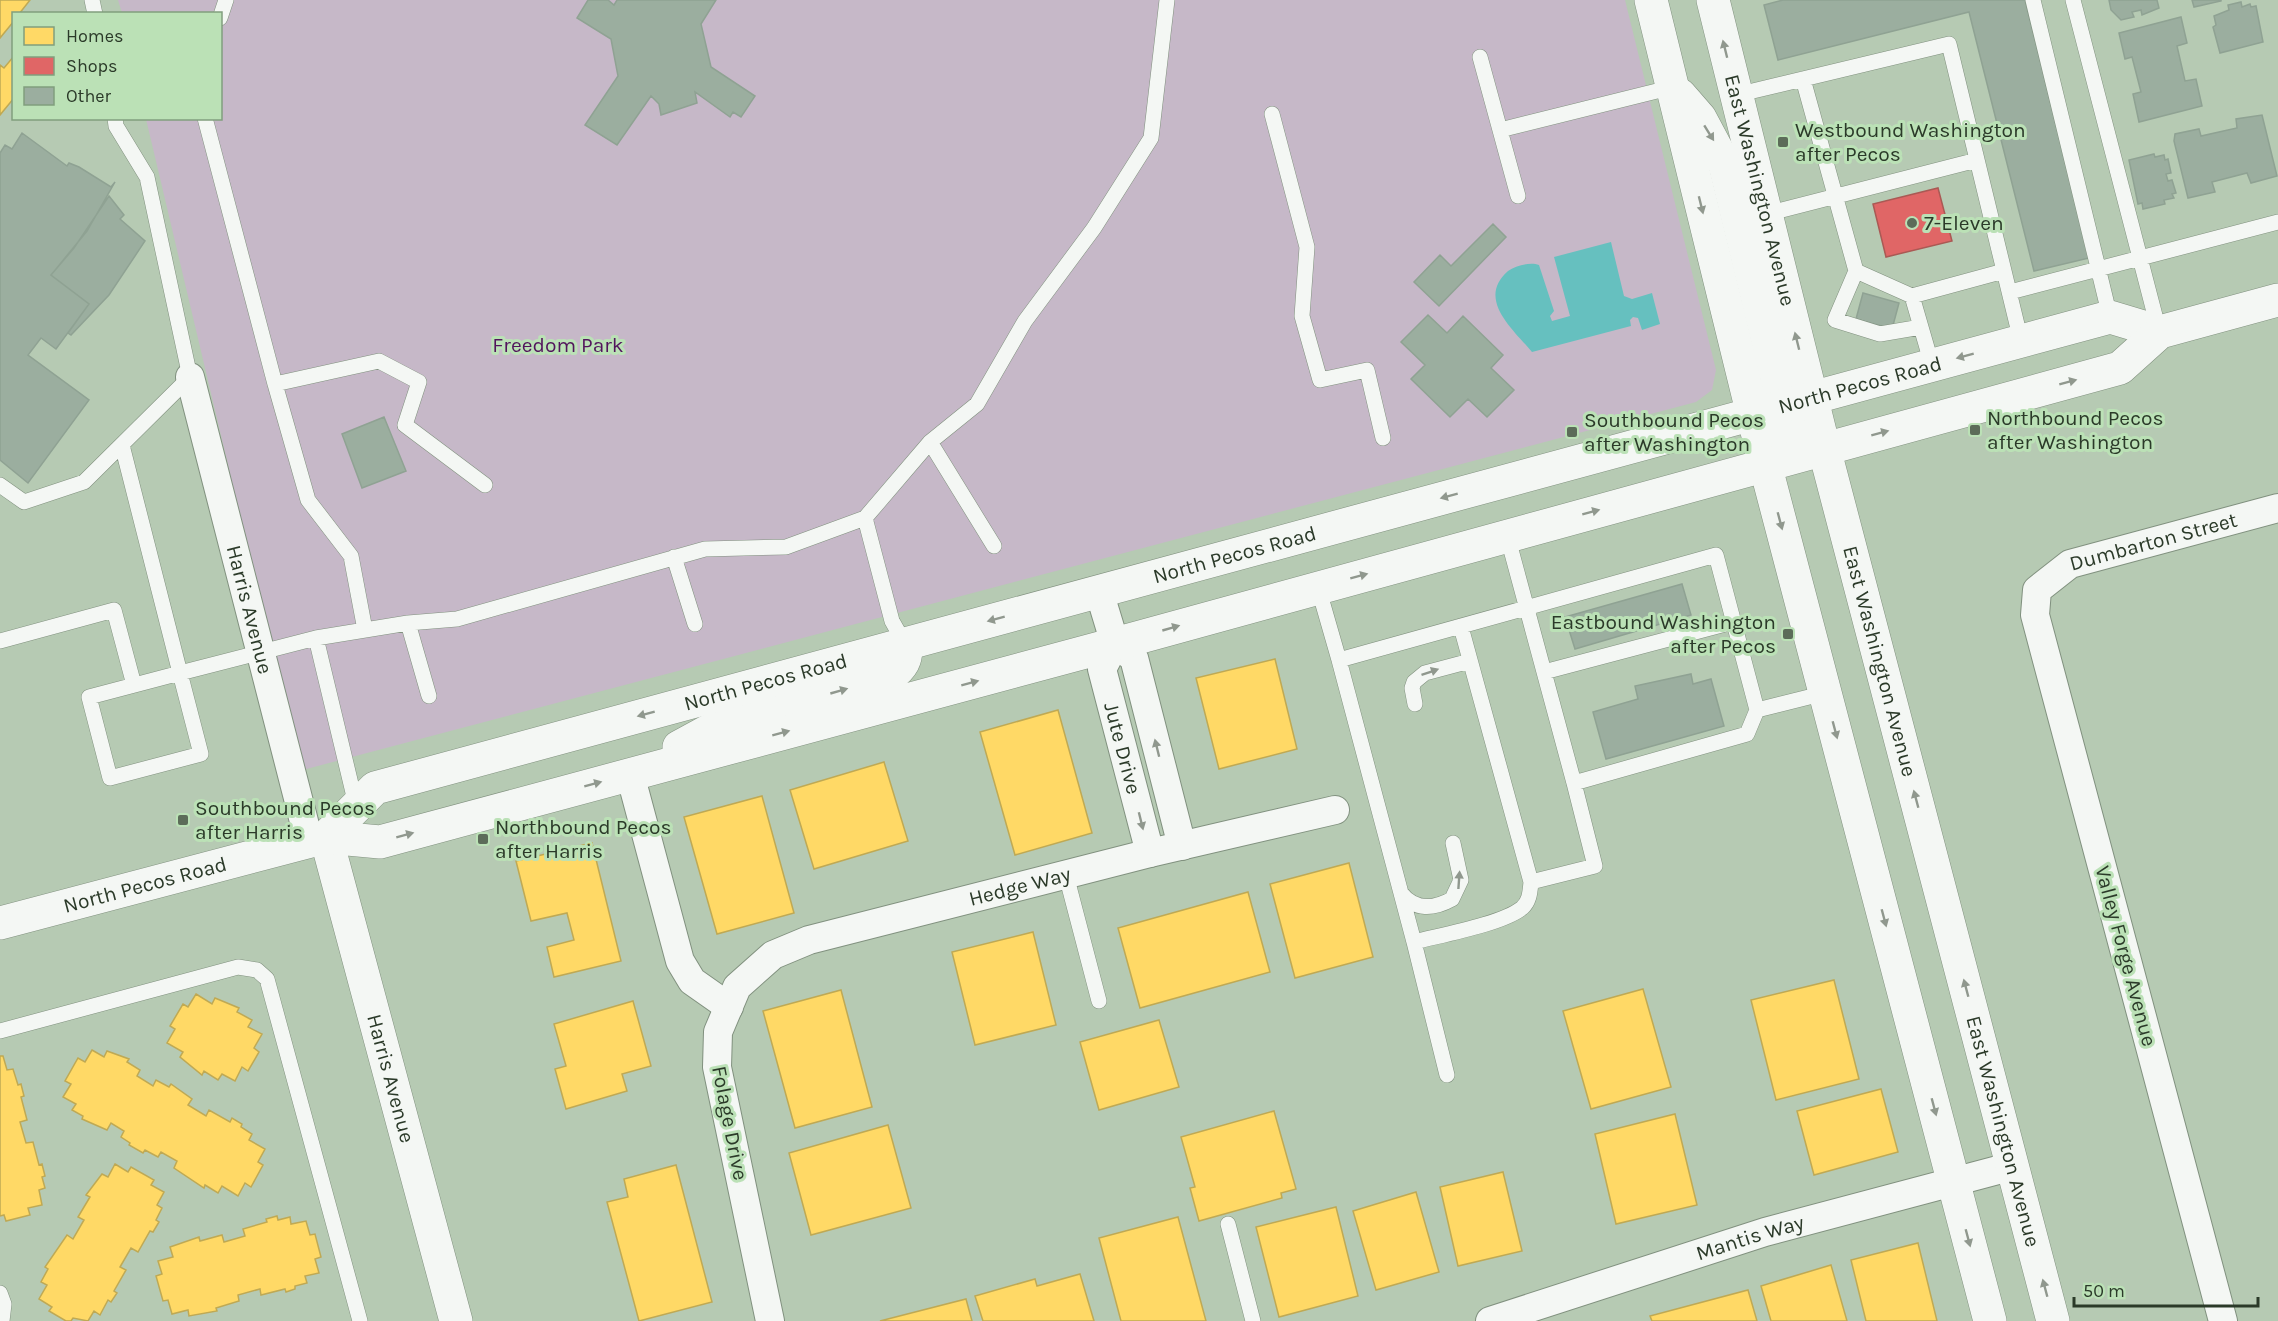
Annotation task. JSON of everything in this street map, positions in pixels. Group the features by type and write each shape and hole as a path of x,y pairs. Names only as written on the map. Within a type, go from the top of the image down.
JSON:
{"main road":[{"path":"1651,0 1752,414 1990,1321"},
{"name":"East Washington Avenue","path":"1718,1 1736,95 1766,214 1797,401 2013,1166 2054,1321"},
{"path":"1672,87 1700,118 1725,165 1797,401"},
{"name":"North Pecos Road","path":"0,923 318,839 380,842 1115,644 2120,368 2160,332 2278,300"},
{"path":"2110,317 2160,332"},
{"name":"North Pecos Road","path":"318,839 375,788 2110,317"},
{"path":"630,774 725,722 890,676 903,665 907,653 906,644"},
{"name":"Harris Avenue","path":"318,839 456,1321"}],"street":[{"name":"Harris Avenue","path":"190,377 261,652 318,839"},
{"name":"Dumbarton Street","path":"2037,590 2070,564 2278,508"},
{"name":"Valley Forge Avenue","path":"2037,590 2035,615 2223,1321"},
{"name":"Jute Drive","path":"1099,591 1115,644 1134,658 1182,846"},
{"name":"Jute Drive","path":"1115,644 1102,669 1150,853"},
{"path":"630,774 680,962 693,981 729,1006"},
{"name":"Hedge Way","path":"729,1006 737,987 773,955 809,940 1150,853 1335,810"},
{"name":"Folage Drive","path":"729,1006 718,1032 717,1067 770,1321"},
{"name":"Mantis Way","path":"1490,1321 1765,1232 2013,1166"}],"lane":[{"path":"122,444 180,674 201,754 110,778 89,697 180,674 316,638 408,623 456,619 705,549 786,547 865,518 930,442 977,404 1024,321 1094,228 1151,138 1167,0"},
{"path":"2033,0 2110,317"},
{"path":"2073,0 2160,332"},
{"path":"1736,95 1949,44 2021,341"},
{"path":"1480,57 1518,196"},
{"path":"1803,79 1856,271 1835,320 1880,334 1921,327"},
{"path":"1500,130 1672,87"},
{"path":"1272,114 1307,247 1302,316 1320,380 1366,370 1383,438"},
{"path":"0,485 24,502 84,482 190,377 147,177 116,126 115,120"},
{"path":"206,120 274,384 308,500 351,556 365,630"},
{"path":"1766,214 1977,159"},
{"path":"2010,292 2140,256 2278,222"},
{"path":"1856,271 1912,296 2004,271"},
{"path":"1912,296 1932,365"},
{"path":"274,384 379,361 419,382 405,425 484,485"},
{"path":"930,442 994,546"},
{"path":"865,518 892,621 906,644"},
{"path":"1507,535 1595,867 1531,882"},
{"path":"1339,660 1716,555 1756,710 1747,734 1574,783"},
{"path":"674,557 695,624"},
{"path":"1318,587 1395,879 1414,942 1447,1075"},
{"path":"0,641 114,610 134,685"},
{"path":"1544,672 1734,622"},
{"path":"408,623 429,696"},
{"path":"1414,942 1496,920 1522,908 1529,898 1531,882 1461,627"},
{"path":"316,638 356,805"},
{"path":"1415,704 1412,688 1420,676 1470,661"},
{"path":"1756,710 1825,693"},
{"path":"1401,893 1407,901 1419,907 1431,907 1452,899 1461,880 1453,843"},
{"path":"1066,875 1099,1001"},
{"path":"0,1031 238,967 257,970 267,979 360,1321"},
{"path":"1228,1224 1253,1321"},
{"path":"0,1293 4,1304 2,1321"}],"green space":[{"name":"Freedom Park","path":"118,0 1625,0 1716,370 1712,390 1696,402 295,772 228,465 146,120 222,120 222,12 122,12"}],"water":[{"path":"1611,242 1624,296 1632,299 1652,293 1660,324 1642,330 1638,318 1633,317 1630,320 1631,326 1532,352 1501,313 1496,292 1499,282 1508,271 1515,267 1528,264 1539,265 1554,311 1550,316 1552,321 1570,316 1554,257"}],"building: Homes":[{"path":"0,0 30,0 21,12 12,12 12,23 0,38"},
{"path":"12,58 12,100 0,115 0,65 4,68"},
{"path":"1275,659 1297,749 1219,769 1196,678"},
{"path":"1058,710 1092,833 1015,855 980,732"},
{"path":"884,762 908,841 814,869 790,790"},
{"path":"762,796 794,913 717,934 684,817"},
{"path":"592,843 621,961 554,977 547,947 574,940 567,913 531,921 516,861"},
{"path":"1349,863 1373,957 1295,978 1270,884"},
{"path":"1248,892 1270,972 1140,1008 1118,928"},
{"path":"1033,932 1056,1025 975,1045 952,952"},
{"path":"1834,980 1859,1079 1776,1100 1751,1000"},
{"path":"1643,989 1671,1087 1591,1109 1563,1011"},
{"path":"841,990 872,1107 795,1128 763,1011"},
{"path":"196,994 212,1004 215,998 239,1008 237,1012 252,1020 248,1027 262,1034 254,1048 259,1052 248,1071 242,1067 235,1081 222,1074 218,1080 204,1071 202,1075 180,1057 183,1052 167,1043 175,1029 170,1026 183,1004 188,1007"},
{"path":"633,1001 651,1066 622,1074 627,1091 566,1109 555,1069 566,1066 554,1024"},
{"path":"1159,1020 1179,1087 1099,1110 1080,1042"},
{"path":"92,1050 104,1057 107,1051 129,1059 127,1062 140,1070 137,1076 153,1086 156,1080 169,1087 171,1084 192,1099 188,1105 206,1116 209,1110 230,1122 232,1118 242,1124 241,1127 252,1134 249,1140 265,1149 258,1162 263,1165 251,1187 245,1183 238,1196 222,1186 218,1193 205,1185 204,1188 174,1168 177,1161 161,1152 158,1157 145,1150 143,1153 129,1145 130,1143 121,1137 124,1131 111,1123 107,1130 82,1119 83,1116 72,1110 76,1104 63,1097 71,1084 65,1081 78,1058 85,1062"},
{"path":"0,1056 3,1056 7,1070 13,1069 18,1085 21,1084 24,1096 21,1097 27,1120 20,1122 26,1143 33,1142 39,1165 42,1164 45,1176 42,1177 45,1188 39,1190 42,1205 28,1208 30,1215 6,1221 4,1215 0,1216"},
{"path":"1881,1089 1898,1152 1814,1175 1797,1111"},
{"path":"1274,1111 1296,1189 1281,1193 1282,1198 1199,1221 1190,1188 1195,1187 1181,1137"},
{"path":"1675,1114 1697,1205 1616,1224 1595,1134"},
{"path":"888,1125 911,1208 811,1235 789,1153"},
{"path":"115,1164 128,1172 131,1167 154,1180 151,1185 164,1192 157,1205 162,1208 156,1220 159,1222 153,1232 150,1231 138,1252 131,1248 120,1267 126,1270 114,1291 117,1293 111,1302 108,1300 100,1315 94,1311 88,1321 73,1318 71,1321 66,1321 49,1311 52,1307 39,1299 47,1285 41,1282 48,1269 45,1267 67,1235 73,1239 84,1220 78,1217 90,1197 86,1195 102,1174 108,1177"},
{"path":"676,1165 712,1302 639,1321 607,1202 628,1197 624,1179"},
{"path":"1503,1172 1522,1251 1458,1266 1440,1187"},
{"path":"1416,1192 1439,1272 1376,1290 1353,1211"},
{"path":"1336,1207 1358,1296 1279,1317 1256,1227"},
{"path":"277,1216 278,1220 290,1217 291,1224 306,1221 310,1235 315,1234 321,1257 315,1259 319,1273 305,1276 307,1283 295,1286 295,1289 286,1292 285,1289 261,1295 260,1289 238,1295 239,1301 216,1308 217,1311 189,1316 188,1310 172,1314 168,1300 163,1301 156,1276 162,1274 158,1261 173,1257 170,1247 199,1237 200,1241 222,1235 224,1242 245,1236 243,1229 267,1222 266,1219"},
{"path":"1178,1217 1206,1321 1121,1321 1099,1238"},
{"path":"1918,1243 1937,1321 1866,1321 1851,1260"},
{"path":"1831,1265 1847,1321 1771,1321 1761,1286"},
{"path":"1080,1274 1094,1321 983,1321 975,1296 1035,1279 1037,1286"},
{"path":"1748,1290 1757,1321 1652,1321 1650,1316"},
{"path":"966,1299 972,1321 880,1321"}],"building: Shops":[{"name":"7-Eleven","path":"1938,188 1952,241 1886,257 1873,204"}],"building: Other":[{"path":"588,0 608,0 614,5 617,0 716,0 701,24 711,67 755,96 741,117 733,112 730,117 695,92 697,103 661,115 659,104 651,96 617,145 585,125 618,76 611,39 577,18"},
{"path":"1783,0 2025,0 2089,258 2034,271 1969,12 1778,60 1764,5"},
{"path":"2109,0 2157,0 2159,8 2142,15 2141,10 2132,12 2134,17 2121,20 2111,10"},
{"path":"2192,0 2221,0 2221,1 2194,7"},
{"path":"2241,2 2242,7 2250,4 2251,7 2256,6 2263,42 2220,53 2213,27 2216,25 2214,16 2229,10 2228,5"},
{"path":"2181,17 2187,43 2177,46 2185,81 2196,79 2202,106 2139,122 2133,94 2141,92 2132,57 2125,59 2119,33"},
{"path":"2262,115 2277,176 2251,183 2247,173 2212,182 2215,192 2188,198 2174,141 2175,134 2199,129 2201,136 2237,128 2236,119"},
{"path":"22,133 67,166 69,163 79,167 111,187 115,182 87,231 51,275 89,304 56,349 41,338 28,355 89,400 28,483 0,460 0,153 5,145 12,149"},
{"path":"2154,154 2155,157 2164,155 2165,160 2168,159 2171,173 2166,174 2168,181 2172,180 2176,193 2172,194 2174,198 2164,200 2165,204 2143,209 2142,203 2138,204 2129,160"},
{"path":"109,196 124,215 120,219 145,241 109,295 71,335 68,333 89,304 51,275 74,248"},
{"path":"1493,224 1506,237 1439,306 1414,282 1440,255 1451,266"},
{"path":"1863,293 1899,303 1892,329 1856,319"},
{"path":"1428,315 1447,333 1463,316 1503,355 1491,368 1514,390 1487,417 1468,399 1450,417 1411,379 1425,365 1401,342"},
{"path":"384,417 406,471 362,488 342,434"},
{"path":"1682,584 1691,615 1575,649 1565,617"},
{"path":"1691,674 1693,684 1711,679 1724,726 1606,759 1593,712 1638,699 1635,686"}],"place":[{"name":"Westbound Washington after Pecos","path":"1783,142"},
{"name":"7-Eleven","path":"1912,223"},
{"name":"Northbound Pecos after Washington","path":"1975,430"},
{"name":"Southbound Pecos after Washington","path":"1572,432"},
{"name":"Eastbound Washington after Pecos","path":"1788,634"},
{"name":"Southbound Pecos after Harris","path":"183,820"},
{"name":"Northbound Pecos after Harris","path":"483,839"}]}
